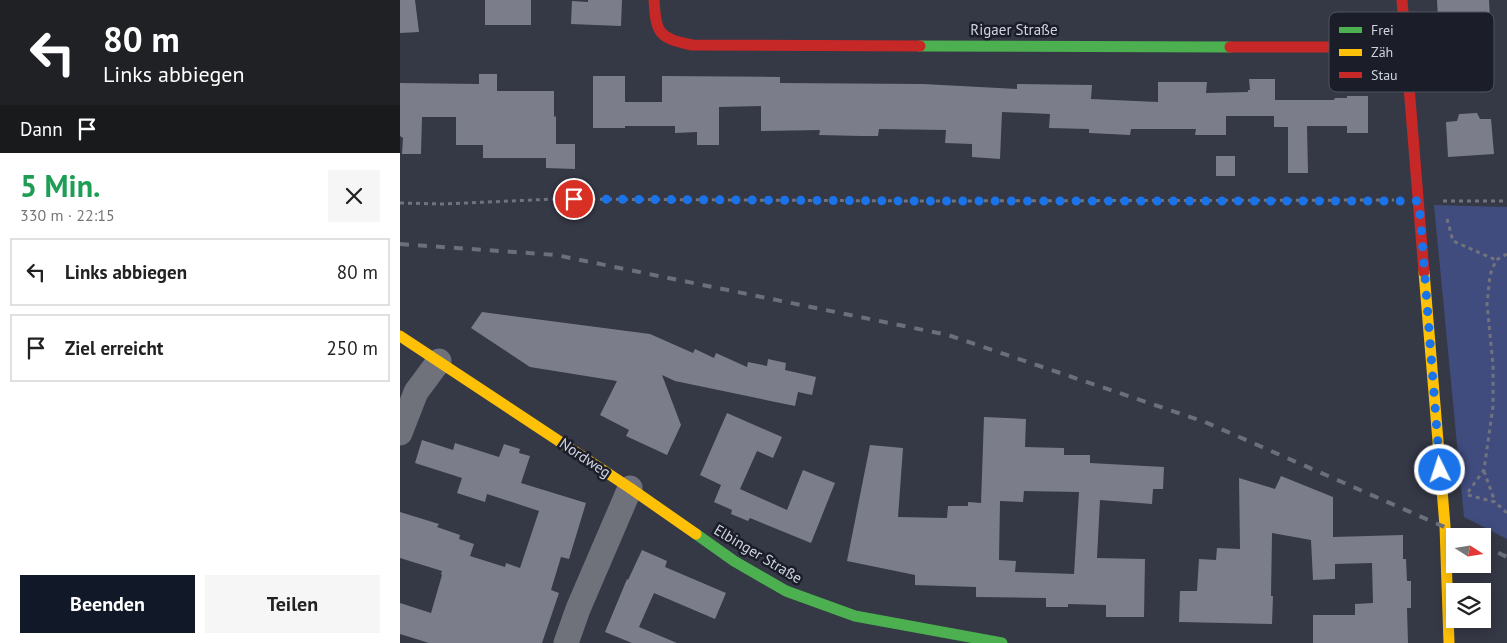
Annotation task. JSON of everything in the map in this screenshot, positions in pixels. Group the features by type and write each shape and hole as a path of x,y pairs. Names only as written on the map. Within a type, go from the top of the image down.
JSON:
{"street":[{"name":"Rigaer Straße","path":"654,0 655,21 661,35 672,41 692,44 1329,47"},
{"path":"1410,92 1445,526 1449,643"},
{"name":"Nordweg","path":"400,336 630,488"},
{"path":"400,433 416,392 439,361"},
{"path":"566,643 578,609 630,488"},
{"name":"Elbinger Straße","path":"630,488 734,561 786,591 855,616 1002,643"}],"path":[{"path":"400,203 443,204 555,199 1507,201"},
{"path":"1419,201 1445,213 1453,240 1496,260"},
{"path":"1507,254 1496,260 1490,274 1487,304 1493,364 1492,406 1484,470 1495,502 1507,513"},
{"path":"1484,470 1466,495 1495,502"}],"shaded area":[{"path":"1434,205 1507,207 1507,539 1491,531 1491,528 1486,528 1464,517"}],"building":[{"path":"400,0 415,0 419,32 400,33"},
{"path":"485,0 531,0 531,25 485,25"},
{"path":"588,0 622,0 621,26 571,24 572,1 588,2"},
{"path":"1437,0 1489,0 1490,12 1438,12"},
{"path":"479,74 497,74 497,91 554,91 556,144 575,144 575,169 546,168 546,158 483,158 483,145 456,145 456,117 422,117 421,154 402,154 400,83 479,84"},
{"path":"593,76 625,76 625,102 662,102 662,76 780,77 780,83 923,84 1017,89 1017,84 1092,85 1091,99 1158,102 1158,82 1207,82 1206,93 1248,92 1250,90 1249,79 1275,79 1275,100 1334,100 1335,98 1347,98 1347,96 1368,96 1368,133 1347,133 1347,126 1307,126 1308,173 1288,173 1288,127 1274,127 1274,116 1226,116 1226,135 1195,135 1196,129 1131,129 1130,135 1089,133 1089,129 1049,128 1050,114 1002,112 1000,159 972,157 972,144 945,143 946,130 879,129 878,136 819,135 820,130 761,131 761,106 719,107 719,145 697,145 697,132 675,133 675,126 593,128"},
{"path":"1477,113 1480,119 1491,119 1494,154 1448,157 1446,122 1457,121 1459,114"},
{"path":"1216,156 1235,156 1235,176 1216,176"},
{"path":"482,312 650,334 693,353 695,349 714,358 716,353 747,367 748,362 767,366 768,359 786,363 785,370 816,377 812,395 798,392 795,406 675,381 662,375 681,425 667,455 626,436 629,430 600,415 617,381 530,367 471,328"},
{"path":"727,413 782,437 773,458 757,451 740,489 787,510 803,470 835,483 811,543 750,518 748,521 731,514 732,510 714,502 721,485 700,475"},
{"path":"984,417 1026,419 1025,447 1064,448 1064,455 1090,455 1090,463 1164,467 1163,489 1153,489 1152,504 1100,500 1097,558 1145,559 1144,617 1106,617 1106,605 1068,604 1068,607 1046,607 1046,598 976,597 976,587 915,585 915,575 847,561 870,445 903,448 898,517 947,518 948,506 968,506 968,502 981,503","holes":["1024,491 1079,492 1074,574 1015,572 1016,561 999,560 1000,501 1023,502"]},
{"path":"422,440 453,450 455,443 499,457 504,444 520,449 519,453 530,456 521,483 586,503 569,559 561,557 551,590 559,593 542,643 429,643 400,634 400,603 431,613 442,571 400,558 400,512 439,524 437,527 460,535 459,539 474,544 470,556 505,567 506,563 520,568 539,511 487,494 485,502 457,493 462,478 415,463"},
{"path":"1281,476 1333,497 1333,537 1403,535 1403,559 1406,559 1407,581 1411,581 1411,608 1407,608 1408,643 1313,643 1313,615 1355,615 1355,604 1373,603 1372,563 1335,564 1335,579 1313,580 1311,540 1272,533 1272,624 1179,622 1180,591 1197,591 1199,559 1216,560 1217,548 1240,549 1239,478 1275,489"},
{"path":"642,550 667,561 665,567 726,593 715,619 654,593 639,627 677,643 632,643 605,632 627,579"}],"railway":[{"path":"400,244 556,255 948,335 1205,422 1447,528"},
{"path":"1491,549 1507,557"}],"traffic: fast":[{"path":"920,46 1230,47"},
{"path":"696,534 734,561 786,591 855,616 1002,643"}],"traffic: slow":[{"path":"1424,272 1445,526 1449,643"},
{"path":"400,336 630,488 696,534"}],"traffic: jam":[{"path":"654,0 656,20 661,33 672,40 692,45 920,46"},
{"path":"1402,0 1403,12"},
{"path":"1230,47 1329,47"},
{"path":"1409,92 1424,272"}],"route":[{"path":"574,199 1419,201 1440,470"}]}
